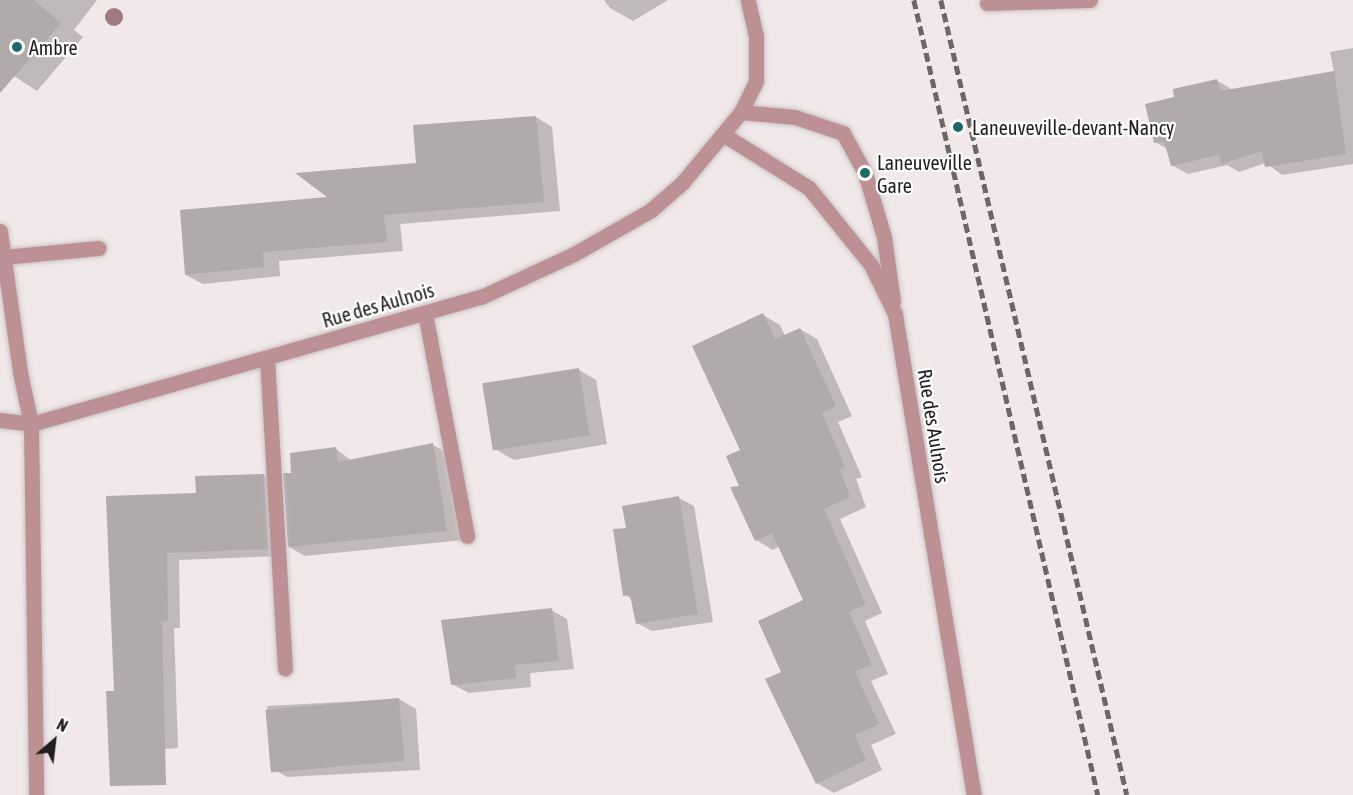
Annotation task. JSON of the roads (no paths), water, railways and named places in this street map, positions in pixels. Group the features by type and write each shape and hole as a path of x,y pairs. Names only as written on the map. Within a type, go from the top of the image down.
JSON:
{"street":[{"name":"Rue des Aulnois","path":"0,420 32,424 481,297 574,254 651,210 682,183 741,112 756,81 756,36 748,0"},
{"path":"987,3 1090,0"},
{"path":"741,112 795,117 843,133 865,173 884,237 895,314"},
{"name":"Rue des Aulnois","path":"724,135 809,188 871,265 895,314 974,795"},
{"path":"0,231 20,372 32,424 36,795"},
{"path":"3,257 99,248"},
{"path":"425,313 467,537"},
{"path":"267,358 285,668"}],"railway":[{"path":"914,0 1098,795"},
{"path":"941,0 1127,795"}],"place":[{"name":"Ambre","path":"17,47"},
{"name":"Laneuveville-devant-Nancy","path":"958,127"},
{"name":"Laneuveville Gare","path":"865,173"}]}
